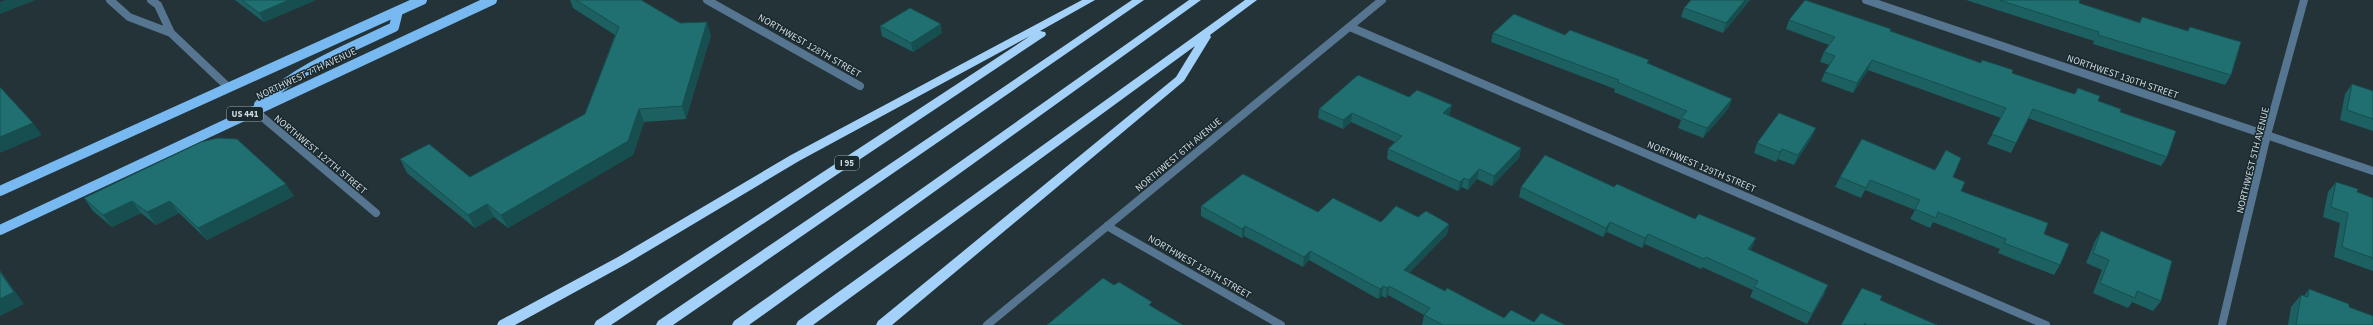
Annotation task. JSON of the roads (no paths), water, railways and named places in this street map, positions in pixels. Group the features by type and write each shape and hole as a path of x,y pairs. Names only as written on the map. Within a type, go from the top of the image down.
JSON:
{"highway":[{"path":"504,325 623,260 795,158 1091,0"},
{"name":"I 95","path":"601,325 1091,0"},
{"path":"663,325 1139,0"},
{"path":"739,325 1196,0"},
{"path":"803,325 987,190 1252,0"},
{"path":"883,325 1180,79 1208,33"}],"main road":[{"name":"NORTHWEST 7TH AVENUE","path":"0,191 422,0"},
{"name":"NORTHWEST 7TH AVENUE","path":"0,230 492,0"},
{"path":"254,110 279,86 303,70 394,27 398,11"}],"street":[{"path":"110,0 129,17 171,33"},
{"path":"151,0 158,5 171,33 228,87"},
{"name":"NORTHWEST 128TH STREET","path":"707,0 860,86"},
{"name":"NORTHWEST 6TH AVENUE","path":"987,325 1382,0"},
{"name":"NORTHWEST 130TH STREET","path":"1866,0 2373,171"},
{"name":"NORTHWEST 5TH AVENUE","path":"2222,325 2267,135 2304,0"},
{"name":"NORTHWEST 129TH STREET","path":"1350,27 2046,325"},
{"name":"NORTHWEST 127TH STREET","path":"254,110 376,213"},
{"name":"NORTHWEST 128TH STREET","path":"1107,226 1282,325"}]}
